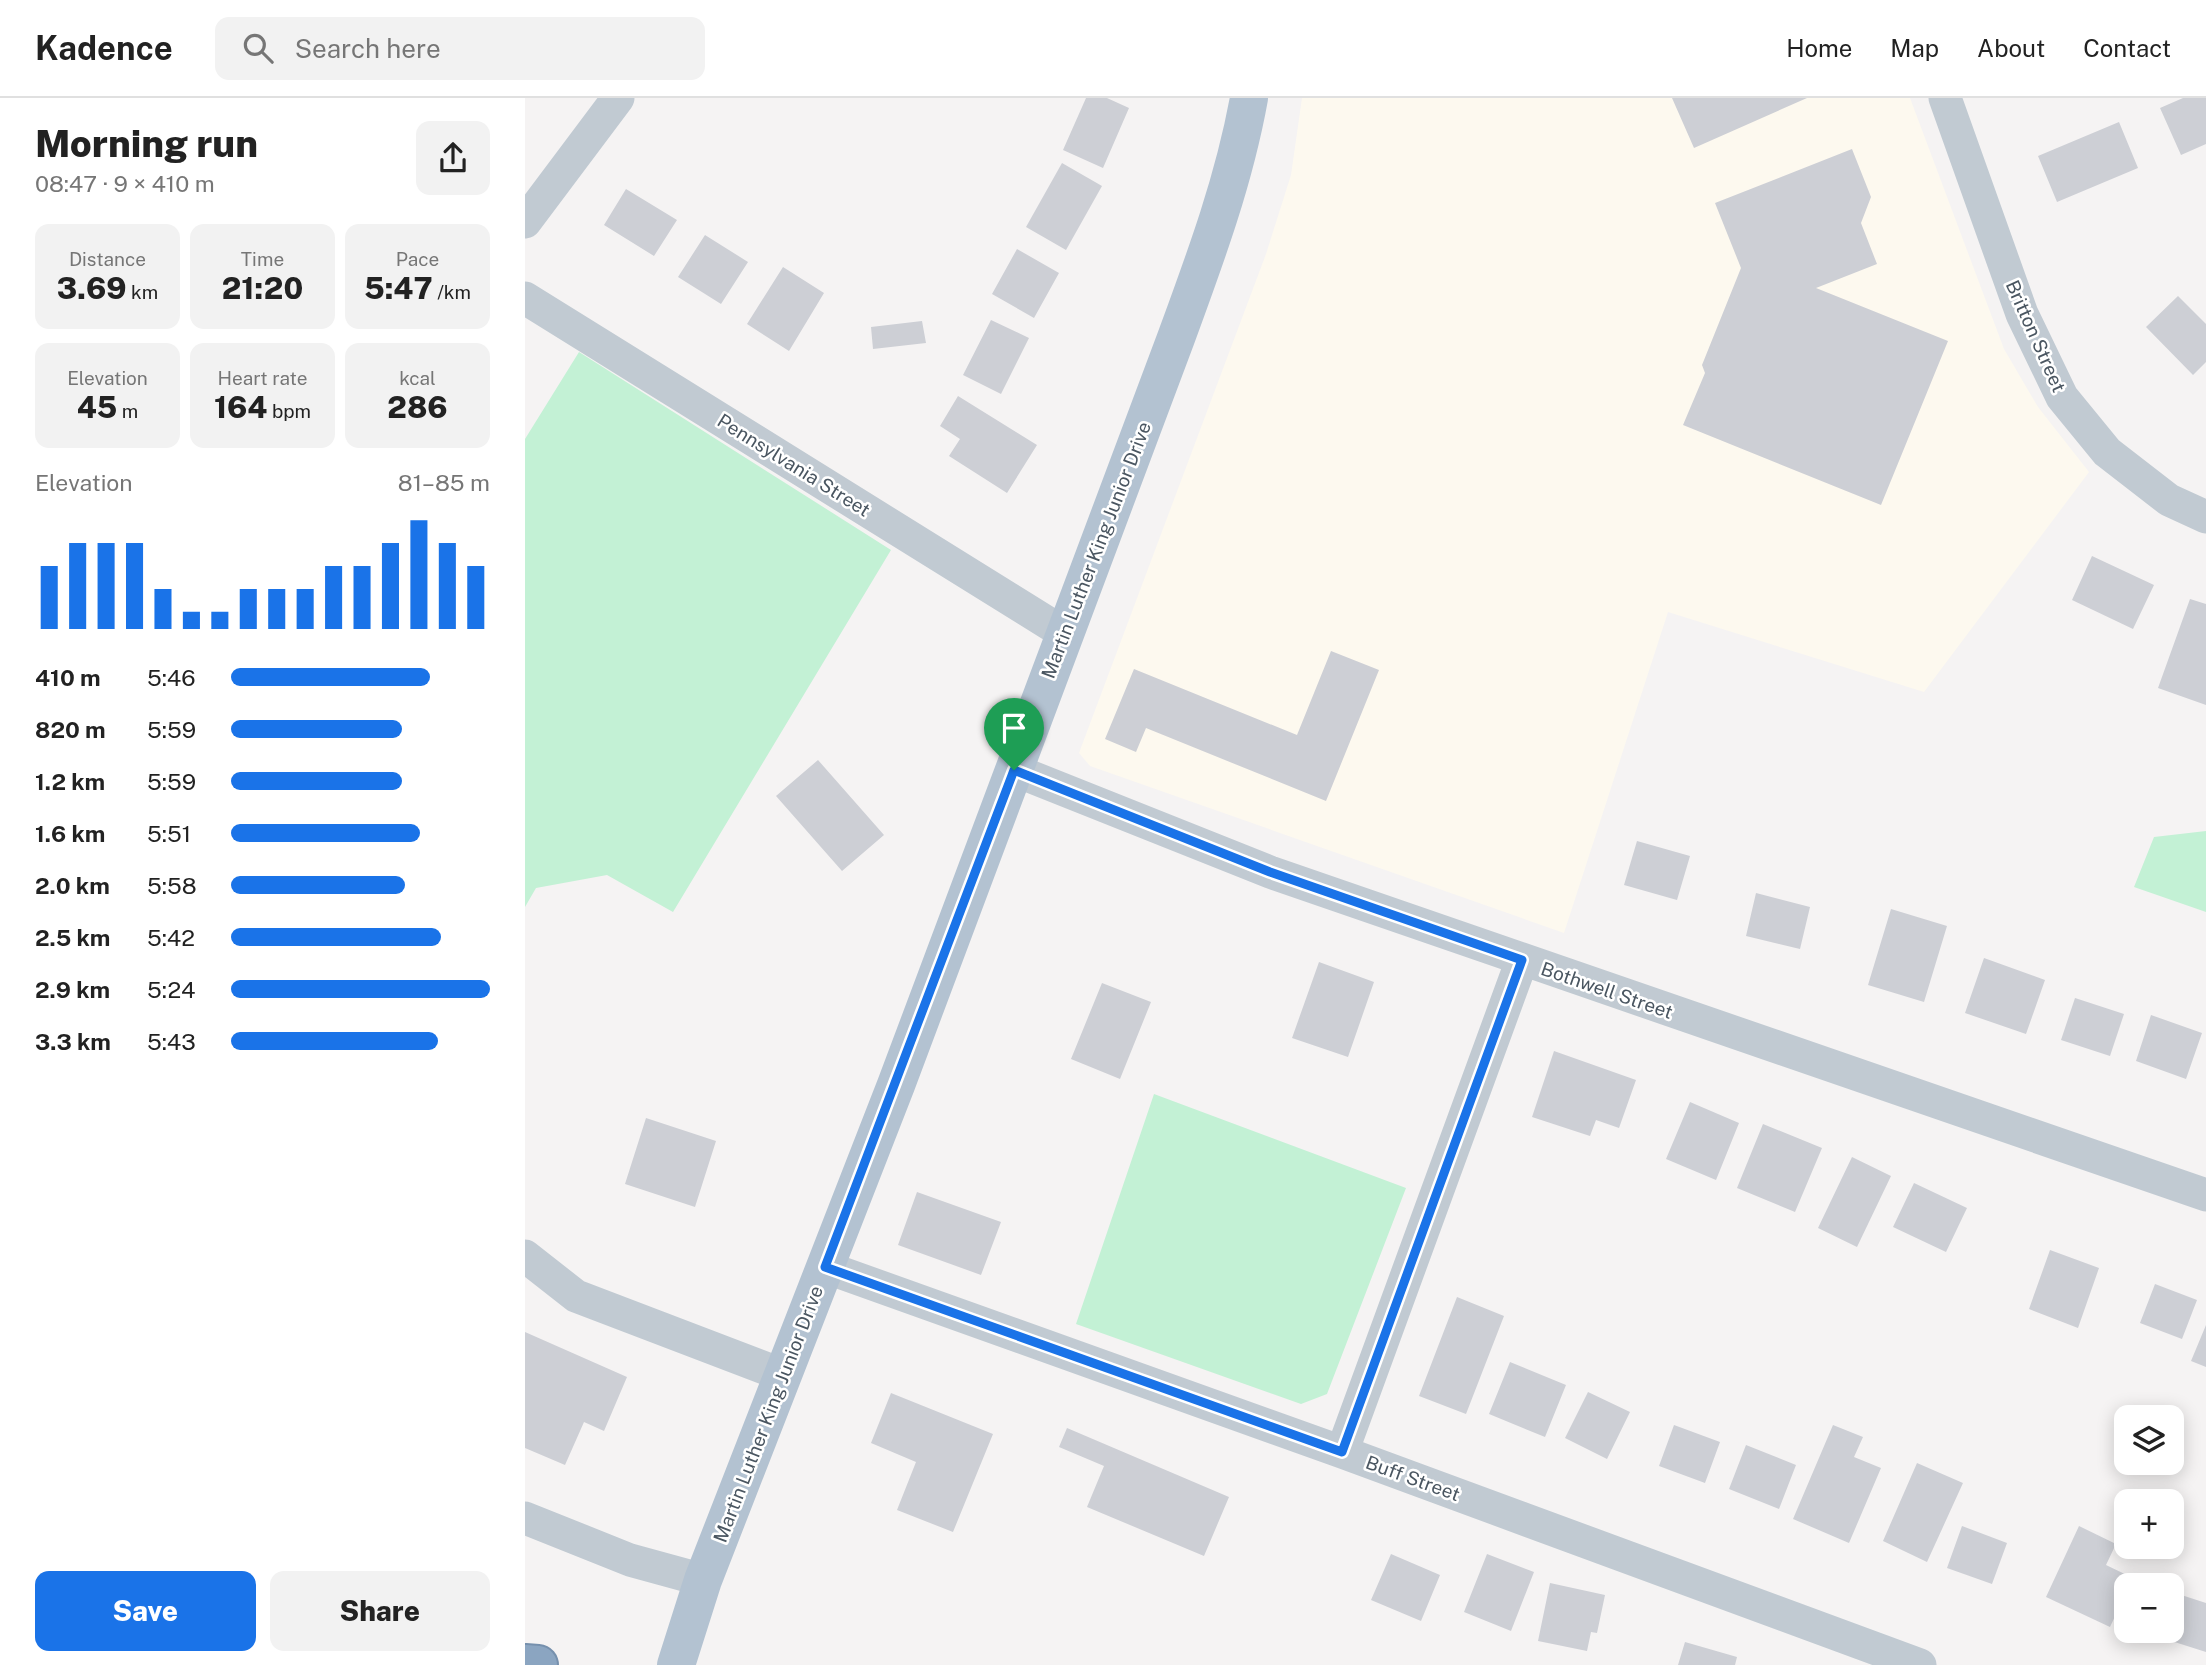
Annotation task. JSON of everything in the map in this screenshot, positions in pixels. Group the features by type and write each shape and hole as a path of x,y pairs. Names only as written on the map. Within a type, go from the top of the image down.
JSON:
{"highway":[{"path":"525,1664 538,1665"}],"main road":[{"name":"Martin Luther King Junior Drive","path":"676,1665 703,1580 1014,770 1219,218 1241,144 1249,98"}],"street":[{"path":"525,222 618,98"},
{"name":"Britton Street","path":"1945,98 2022,314 2063,397 2107,452 2169,500 2206,517"},
{"name":"Pennsylvania Street","path":"525,298 1064,633"},
{"name":"Bothwell Street","path":"1014,770 1270,872 2206,1195"},
{"path":"1342,1452 1522,960"},
{"path":"525,1255 576,1296 782,1375"},
{"name":"Buff Street","path":"825,1267 1342,1452 1920,1665"},
{"path":"525,1518 630,1560 703,1580"}],"shaded area":[{"path":"1302,98 1910,98 2004,349 2038,407 2089,472 1924,692 1668,612 1564,933 1090,766 1079,753 1266,254 1291,175"}],"green space":[{"path":"579,352 891,550 673,912 607,875 536,888 525,907 525,439"},
{"path":"2206,831 2206,912 2134,887 2154,837"},
{"path":"1154,1094 1406,1188 1327,1394 1301,1404 1076,1324"}],"building":[{"path":"1086,98 1107,98 1129,108 1103,168 1063,150"},
{"path":"1672,98 1807,98 1694,148"},
{"path":"2183,98 2206,98 2206,144 2181,155 2160,108"},
{"path":"2119,122 2138,168 2057,202 2038,156"},
{"path":"1852,149 1871,197 1861,223 1877,264 1816,288 1948,341 1881,505 1683,425 1705,373 1702,365 1741,268 1715,203"},
{"path":"1062,163 1102,186 1066,250 1026,227"},
{"path":"626,189 677,220 654,256 604,225"},
{"path":"705,235 748,262 721,304 678,277"},
{"path":"1017,249 1059,273 1034,318 992,294"},
{"path":"783,267 824,293 789,351 747,324"},
{"path":"2178,296 2206,324 2206,362 2193,375 2146,327"},
{"path":"991,320 1029,338 1001,394 963,375"},
{"path":"922,321 926,343 873,349 871,327"},
{"path":"958,396 1037,445 1007,493 949,456 960,439 940,426"},
{"path":"2092,556 2154,585 2133,629 2072,600"},
{"path":"2190,599 2206,604 2206,705 2158,688"},
{"path":"1331,651 1379,670 1326,801 1146,728 1136,752 1105,739 1134,669 1297,735"},
{"path":"818,760 884,835 842,871 776,796"},
{"path":"1637,841 1690,856 1677,900 1624,885"},
{"path":"1756,893 1810,907 1800,949 1746,936"},
{"path":"1891,909 1947,926 1924,1002 1868,985"},
{"path":"1984,958 2045,980 2026,1034 1965,1013"},
{"path":"1319,962 1374,982 1348,1057 1292,1038"},
{"path":"1102,983 1151,1002 1120,1079 1071,1059"},
{"path":"2075,998 2124,1014 2110,1056 2061,1040"},
{"path":"2151,1015 2202,1033 2186,1079 2136,1061"},
{"path":"1554,1051 1636,1080 1619,1128 1596,1120 1590,1136 1532,1117"},
{"path":"1690,1102 1739,1123 1716,1180 1666,1159"},
{"path":"646,1118 716,1141 695,1207 625,1184"},
{"path":"1763,1124 1822,1148 1795,1212 1737,1188"},
{"path":"1852,1157 1891,1176 1857,1247 1818,1228"},
{"path":"1914,1183 1967,1208 1946,1252 1893,1227"},
{"path":"917,1192 1001,1222 981,1275 898,1245"},
{"path":"2050,1250 2099,1268 2078,1328 2029,1309"},
{"path":"2155,1284 2197,1300 2182,1339 2140,1323"},
{"path":"1457,1297 1504,1316 1466,1414 1419,1396"},
{"path":"2206,1325 2206,1367 2191,1361"},
{"path":"525,1332 627,1377 604,1431 584,1422 565,1465 525,1448"},
{"path":"1510,1362 1566,1385 1545,1437 1489,1414"},
{"path":"1588,1392 1630,1412 1607,1459 1565,1438"},
{"path":"891,1393 993,1434 953,1532 897,1510 916,1462 871,1443"},
{"path":"1674,1425 1720,1442 1705,1483 1659,1466"},
{"path":"1833,1425 1863,1437 1854,1457 1881,1468 1849,1543 1793,1519"},
{"path":"1067,1428 1229,1497 1204,1556 1087,1507 1104,1466 1059,1447"},
{"path":"1746,1445 1796,1465 1779,1509 1729,1489"},
{"path":"1917,1463 1963,1483 1927,1562 1883,1541"},
{"path":"1962,1526 2007,1543 1992,1584 1947,1568"},
{"path":"2079,1526 2114,1543 2106,1565 2123,1573 2114,1573 2114,1618 2110,1627 2046,1597"},
{"path":"1391,1554 1440,1575 1421,1621 1371,1600"},
{"path":"1487,1554 1534,1572 1511,1631 1464,1612"},
{"path":"1550,1583 1605,1595 1597,1633 1591,1632 1587,1651 1538,1641"},
{"path":"2184,1596 2206,1603 2206,1652 2178,1643 2184,1643"},
{"path":"1685,1642 1737,1657 1735,1665 1678,1665"}],"route":[{"path":"1014,770 1270,872 1522,960 1342,1452 825,1267 1014,770"}]}
